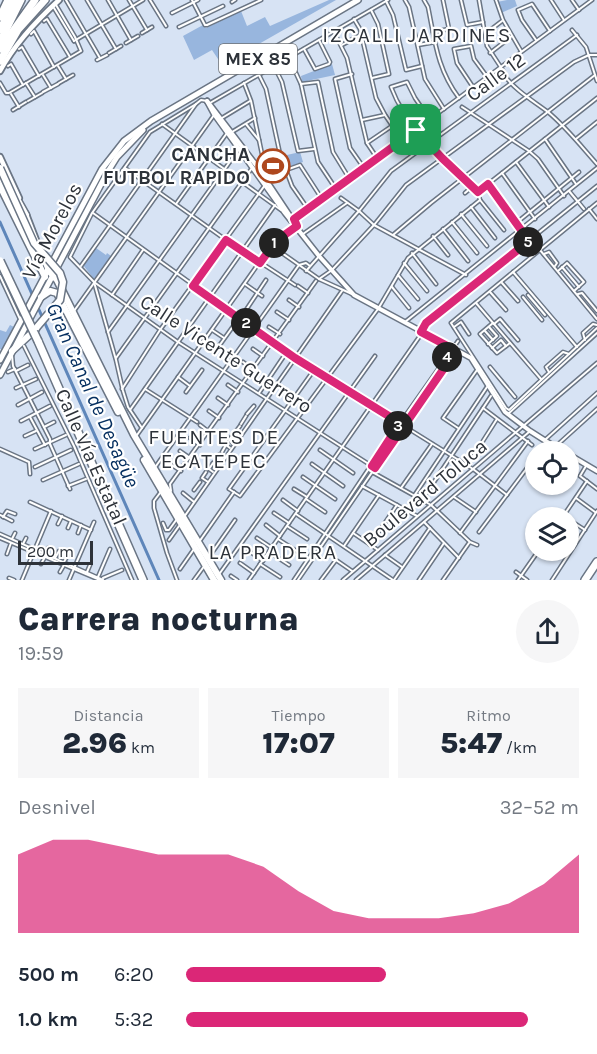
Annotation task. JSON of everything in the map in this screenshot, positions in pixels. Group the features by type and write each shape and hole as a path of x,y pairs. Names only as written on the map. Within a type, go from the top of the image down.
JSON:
{"highway":[{"path":"0,17 8,0"},
{"path":"0,30 15,0"},
{"path":"0,42 21,0"},
{"path":"0,49 35,0"},
{"path":"0,55 21,23 40,0"},
{"path":"0,61 18,30 45,0"},
{"path":"0,162 15,197 27,216"},
{"name":"MEX 85","path":"0,168 34,243 58,270 63,282 60,300 12,352"},
{"path":"2,186 44,287 57,293 160,483"},
{"path":"0,261 141,580"},
{"path":"0,268 37,342"},
{"path":"51,272 126,423"},
{"path":"134,437 154,468 165,494 217,579"},
{"path":"585,580 597,562"},
{"path":"590,580 597,570"}],"main road":[{"name":"MEX 85","path":"158,118 358,0"},
{"path":"0,71 8,55 27,31 56,3"},
{"name":"Vía Morelos","path":"51,272 58,253 102,169 113,153 135,132 158,118"},
{"name":"Vía Morelos","path":"0,375 51,272 116,158 143,129 158,118"},
{"path":"0,157 51,272"},
{"path":"0,176 2,186"},
{"path":"18,221 25,223 27,216"},
{"path":"41,253 49,257 58,253"},
{"name":"Vía Morelos","path":"0,360 32,303 44,287"}],"street":[{"path":"66,0 99,59 121,46"},
{"path":"87,0 116,49"},
{"path":"108,0 131,40"},
{"path":"129,0 147,30"},
{"path":"76,41 143,0"},
{"path":"150,0 166,26"},
{"path":"172,13 198,0"},
{"path":"193,1 206,25 261,0"},
{"path":"208,103 387,0 393,15 406,70 422,66"},
{"path":"405,0 409,7 429,88 444,109"},
{"path":"424,0 428,7 444,75 459,98"},
{"path":"433,32 449,29 443,0"},
{"path":"461,0 467,25 483,22"},
{"path":"404,323 564,196 597,166 575,139 548,112 510,83 490,53 479,0"},
{"path":"496,0 503,20 522,52"},
{"path":"551,0 564,20"},
{"path":"572,0 579,10"},
{"path":"134,437 271,246 294,222 308,209 592,0"},
{"path":"9,93 81,51 59,14 56,3"},
{"path":"536,41 518,10 532,4 550,31"},
{"path":"179,27 223,6"},
{"path":"371,10 378,24 389,74 371,78"},
{"path":"44,21 47,19 70,57"},
{"path":"354,19 361,34 376,98 402,140"},
{"path":"485,34 503,20"},
{"path":"142,33 152,27"},
{"path":"572,30 590,55 597,81"},
{"path":"31,34 34,31 66,79"},
{"path":"333,32 342,45 352,74 367,143 377,158"},
{"path":"342,45 361,34"},
{"name":"Calle 12","path":"306,271 391,171 577,35"},
{"path":"126,43 138,36"},
{"path":"490,53 512,36"},
{"path":"304,49 315,69 330,63 319,40"},
{"path":"418,45 435,42"},
{"path":"474,88 462,72 454,49 471,46 474,59 488,78"},
{"path":"19,49 22,48 39,76"},
{"path":"177,580 167,553 154,501 171,487 170,484 318,280 332,270 374,225 406,185 574,62 590,55 597,55"},
{"path":"289,58 301,84 318,162 336,189"},
{"path":"8,66 11,64 35,97"},
{"path":"274,66 282,82 298,150 314,149"},
{"path":"42,74 51,88"},
{"path":"352,74 335,79 350,148 364,168"},
{"path":"13,110 73,75"},
{"path":"116,358 254,166 263,159 280,154 266,89 259,75"},
{"path":"393,235 400,227 595,75"},
{"path":"301,84 317,81 333,152 350,179"},
{"path":"430,120 407,82 391,87 400,108 416,130 478,192 480,200 504,230"},
{"path":"0,83 19,107"},
{"path":"244,83 251,101 263,159"},
{"path":"478,192 597,98"},
{"path":"285,213 240,149 222,118 208,103 201,100 150,132 93,213 295,358 473,469 507,495"},
{"path":"222,118 251,101"},
{"path":"208,103 319,256 354,295"},
{"path":"81,266 196,104"},
{"path":"462,107 529,151 538,159 564,196"},
{"path":"72,313 214,114"},
{"path":"362,120 385,115"},
{"path":"176,204 230,132 255,118"},
{"path":"575,139 597,122"},
{"path":"162,124 275,205 294,222"},
{"path":"246,124 260,141"},
{"path":"367,143 392,126"},
{"path":"545,139 576,185"},
{"path":"108,332 240,149"},
{"path":"516,162 549,207"},
{"path":"308,209 292,186 286,170 300,165 322,199"},
{"path":"125,168 243,252 308,294"},
{"path":"515,224 579,172"},
{"path":"502,173 535,219"},
{"path":"122,389 160,330 265,184"},
{"path":"488,184 535,249"},
{"path":"254,580 250,579 422,332 426,323 597,186"},
{"path":"465,193 473,187"},
{"path":"569,191 584,209"},
{"path":"341,198 374,225 466,275"},
{"path":"314,370 229,489 240,496 378,309 412,253 480,200"},
{"path":"303,234 348,203"},
{"path":"508,412 451,323 597,203"},
{"path":"130,410 275,205"},
{"path":"471,207 495,238"},
{"path":"589,209 597,219"},
{"name":"Calle Vicente Guerrero","path":"93,213 70,255 94,282 194,354 244,383 373,467"},
{"path":"461,214 487,246"},
{"path":"452,222 477,253"},
{"path":"443,229 468,261"},
{"path":"433,236 448,255"},
{"path":"280,252 281,237"},
{"path":"271,246 318,280 354,295 471,358 508,412 545,441 597,393"},
{"path":"112,295 143,249"},
{"path":"540,250 597,319"},
{"path":"412,253 436,284"},
{"path":"154,468 298,265 306,262 310,266"},
{"path":"404,263 427,291"},
{"path":"558,271 567,263 584,282 574,291"},
{"path":"562,267 579,287"},
{"path":"513,272 529,294 577,347"},
{"path":"398,275 418,299"},
{"path":"1,278 22,322"},
{"path":"240,319 266,280"},
{"path":"94,282 116,358 122,389 130,410 142,428"},
{"path":"501,282 518,301"},
{"path":"245,284 262,296"},
{"path":"392,287 410,308"},
{"path":"168,540 342,291"},
{"path":"490,291 506,310"},
{"path":"578,295 582,293 597,311"},
{"path":"529,294 523,298 541,320 547,314"},
{"path":"289,300 299,307"},
{"path":"476,303 541,379"},
{"path":"277,312 289,320"},
{"path":"500,319 517,340 497,353 480,334 494,323 500,319"},
{"path":"454,327 461,322 469,334"},
{"path":"508,412 585,340 597,326 593,324 583,333 585,340"},
{"path":"214,352 234,325"},
{"path":"269,327 280,334"},
{"path":"488,344 497,336 489,327"},
{"path":"211,329 225,338"},
{"path":"485,330 493,340"},
{"path":"508,412 597,333"},
{"path":"492,348 501,340 506,346"},
{"path":"296,580 458,341"},
{"name":"Calle Vía Estatal","path":"24,346 74,446 132,580"},
{"path":"253,349 263,357"},
{"path":"12,352 15,369 44,427 69,487 86,479"},
{"path":"259,393 287,352"},
{"path":"549,372 546,367 549,363 563,352 569,354"},
{"path":"217,579 375,356"},
{"path":"243,362 253,370"},
{"name":"Boulevard Toluca","path":"343,580 597,363"},
{"path":"8,372 28,365"},
{"path":"5,366 15,369"},
{"path":"490,367 514,397"},
{"path":"458,428 443,418 478,368"},
{"path":"186,392 202,370"},
{"path":"178,377 190,386"},
{"path":"16,388 36,379"},
{"path":"494,387 501,380"},
{"path":"228,385 238,392"},
{"path":"414,496 487,387"},
{"path":"145,389 209,432"},
{"path":"18,405 42,392"},
{"path":"422,500 491,396"},
{"path":"218,398 228,405"},
{"path":"21,421 50,406"},
{"path":"234,444 229,440 254,406"},
{"path":"483,408 528,441"},
{"path":"562,441 597,409"},
{"path":"209,411 219,418"},
{"path":"248,414 254,415"},
{"path":"30,417 45,445"},
{"path":"466,466 497,419"},
{"path":"44,427 54,422"},
{"path":"241,424 247,425"},
{"path":"25,436 37,431"},
{"name":"Boulevard Toluca","path":"356,580 530,431"},
{"path":"234,434 241,434"},
{"path":"36,449 66,435"},
{"path":"190,438 200,445"},
{"path":"401,488 432,444"},
{"path":"221,463 216,459 220,453 226,445 231,449"},
{"path":"460,533 525,445"},
{"path":"0,449 29,462 30,474"},
{"path":"35,466 71,450"},
{"path":"320,450 353,473"},
{"path":"180,452 190,458"},
{"path":"579,460 597,470"},
{"path":"213,463 209,469 214,472"},
{"path":"43,480 79,464"},
{"path":"170,464 181,471"},
{"path":"312,464 343,486"},
{"path":"587,465 580,476 597,489"},
{"path":"370,471 431,505 470,542 477,545"},
{"path":"479,532 525,471"},
{"path":"206,472 202,478 208,482"},
{"path":"303,477 335,499"},
{"path":"571,507 587,482"},
{"path":"160,483 170,484"},
{"path":"194,490 199,483 203,488"},
{"path":"361,485 417,517"},
{"path":"294,489 325,512"},
{"path":"180,569 234,492"},
{"path":"183,494 194,502"},
{"path":"344,546 379,495"},
{"path":"454,497 476,512"},
{"path":"552,580 597,512 576,498"},
{"path":"283,500 327,535 394,580 430,528"},
{"path":"30,502 91,530"},
{"path":"370,545 397,505"},
{"path":"12,521 2,516 7,511 15,514"},
{"path":"22,580 51,511"},
{"path":"274,513 307,539"},
{"path":"58,524 62,516"},
{"path":"163,523 168,530 181,519"},
{"path":"194,580 236,520"},
{"path":"68,528 71,521"},
{"path":"69,580 94,522"},
{"path":"424,522 459,558"},
{"path":"78,533 81,525"},
{"path":"266,525 298,552"},
{"path":"579,526 585,530"},
{"path":"7,554 15,533"},
{"path":"353,533 378,550"},
{"path":"0,536 100,579 122,570"},
{"path":"20,554 26,538"},
{"path":"257,538 272,548"},
{"path":"443,580 470,542"},
{"path":"419,580 444,543"},
{"path":"41,564 48,548"},
{"path":"100,579 110,549"},
{"path":"248,550 280,577"},
{"path":"51,567 58,551"},
{"path":"269,552 289,565"},
{"path":"60,572 69,553"},
{"path":"385,555 403,567"},
{"path":"321,580 336,560 354,571"},
{"path":"518,580 531,561"},
{"path":"240,563 254,573"},
{"path":"83,580 90,565"},
{"path":"516,572 527,580"},
{"path":"231,576 237,580"},
{"path":"9,578 14,580"}],"shaded area":[{"path":"329,0 336,0 222,65 212,50 194,60 183,36 203,25 206,28 241,11 247,26 265,17 270,26"},
{"path":"515,0 517,6 501,13 497,2"},
{"path":"469,26 472,30 483,28 485,39 472,42"},
{"path":"332,64 335,75 302,82 301,76"},
{"path":"300,152 303,162 264,173 258,165 265,160"},
{"path":"96,248 111,256 94,279 83,265"},
{"path":"10,325 16,328 3,350 0,349 0,330 6,332"}],"waterway":[{"name":"Gran Canal de Desagüe","path":"0,222 159,580"}],"place":[{"name":"CANCHA FUTBOL RAPIDO","path":"273,166"}],"district":[{"name":"IZCALLI JARDINES","path":"417,35"},
{"name":"FUENTES DE ECATEPEC","path":"214,449"},
{"name":"LA PRADERA","path":"273,552"}],"route":[{"path":"416,130 478,192 488,184 529,241 426,323 421,332 453,349 444,362 447,364 375,468 372,466 400,423 295,358 193,286 226,240 260,263 276,241 297,226 294,219 416,130"}]}
